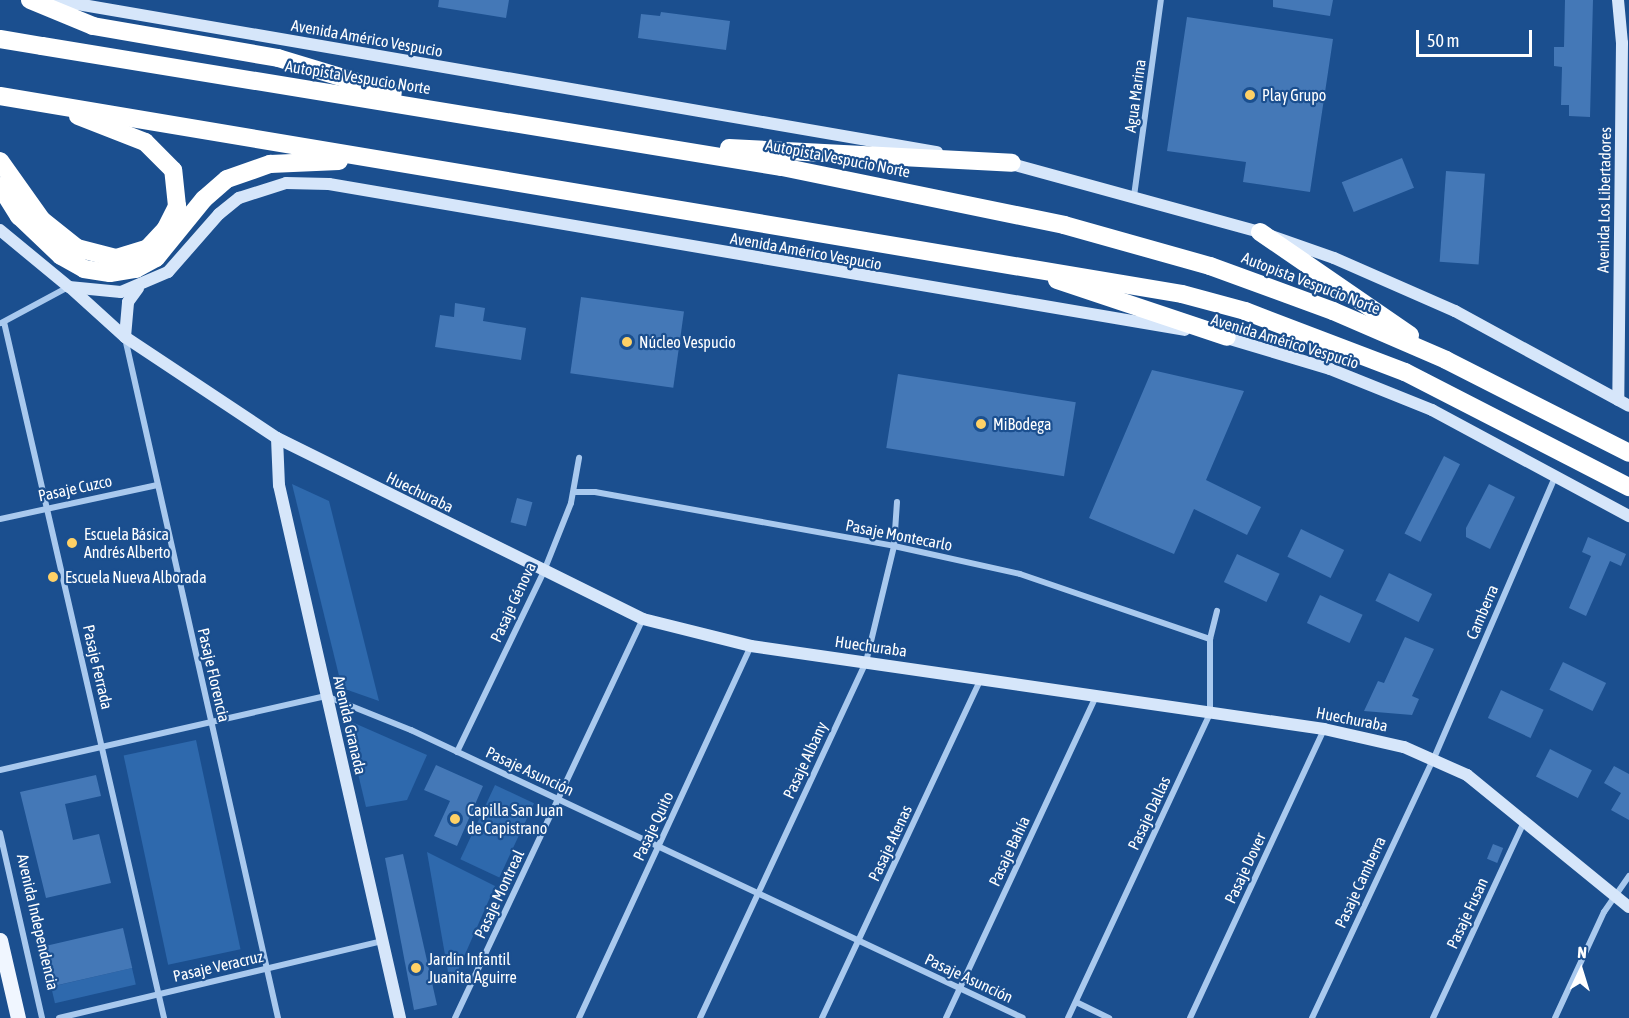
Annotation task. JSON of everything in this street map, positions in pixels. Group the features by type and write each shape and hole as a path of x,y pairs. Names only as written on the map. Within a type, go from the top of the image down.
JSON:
{"highway":[{"path":"30,0 51,5 93,26 278,58 453,112"},
{"name":"Autopista Vespucio Norte","path":"0,39 645,143 960,202 1083,230 1255,280 1446,360 1629,453"},
{"path":"0,96 385,159 1027,269 1139,285 1276,322 1405,372 1629,487"},
{"path":"0,161 42,219 86,253 128,257 161,236 172,219 179,190 176,175 163,156 145,142 38,102"},
{"path":"645,143 1012,164"},
{"path":"0,186 19,216 53,250 84,269 110,273 136,269 156,258 204,199 242,172 292,161 385,159"},
{"path":"1260,232 1446,360"},
{"path":"1027,269 1227,338"}],"main road":[{"path":"82,0 94,6"},
{"name":"Avenida Los Libertadores","path":"1618,0 1622,43 1624,403"},
{"name":"Avenida Américo Vespucio","path":"51,5 94,6 1012,164 1260,232 1415,292 1624,403"},
{"name":"Avenida Américo Vespucio","path":"69,287 105,293 138,288 178,263 219,214 239,198 266,187 301,183 1227,338 1330,369 1432,410 1629,516"},
{"path":"0,230 69,287"},
{"name":"Huechuraba","path":"69,287 125,337 277,438 643,619 750,646 1324,729 1434,758 1467,775 1629,907"},
{"path":"125,337 128,302 138,288"},
{"name":"Avenida Granada","path":"277,438 279,485 400,1018"},
{"path":"0,940 18,1018"}],"street":[{"name":"Agua Marina","path":"1134,196 1161,0"},
{"path":"2,323 69,287"},
{"name":"Pasaje Ferrada","path":"2,323 48,507 164,1018"},
{"name":"Pasaje Florencia","path":"125,337 278,1018"},
{"name":"Pasaje Génova","path":"457,752 543,571 574,492 579,458"},
{"name":"Camberra","path":"1434,758 1555,477"},
{"name":"Pasaje Cuzco","path":"0,519 157,485"},
{"name":"Pasaje Montecarlo","path":"574,492 595,492 894,546 1020,574 1210,639"},
{"name":"Pasaje Albany","path":"700,1018 866,662 894,546 897,502"},
{"name":"Pasaje Dallas","path":"1068,1018 1210,713 1210,639 1217,611"},
{"name":"Pasaje Montreal","path":"455,1018 643,619"},
{"name":"Pasaje Quito","path":"579,1018 750,646"},
{"name":"Pasaje Atenas","path":"822,1018 981,680"},
{"path":"0,770 326,696"},
{"name":"Pasaje Asunción","path":"326,696 457,752 1023,1018"},
{"name":"Pasaje Bahía","path":"946,1018 1096,696"},
{"name":"Pasaje Dover","path":"1190,1018 1324,729"},
{"name":"Pasaje Camberra","path":"1312,1018 1434,758"},
{"name":"Pasaje Fusan","path":"1433,1018 1525,820"},
{"name":"Avenida Independencia","path":"0,833 42,1018"},
{"path":"1555,1018 1616,896 1629,876"},
{"name":"Pasaje Veracruz","path":"59,1018 383,940"},
{"path":"1076,1002 1109,1018"}],"shaded area":[{"path":"292,484 329,501 379,701 342,688"},
{"path":"345,719 427,755 407,800 366,807"},
{"path":"196,740 240,949 168,965 124,755"},
{"path":"495,785 534,803 499,877 460,859"},
{"path":"427,852 495,886 456,975 448,972"},
{"path":"132,968 136,985 55,1003 51,987"}],"building":[{"path":"439,0 509,0 506,18 438,7"},
{"path":"1273,0 1333,0 1330,16 1273,7"},
{"path":"1565,0 1593,0 1590,117 1569,116 1569,105 1561,105 1562,67 1554,66 1554,47 1564,47"},
{"path":"661,12 730,21 726,50 638,38 641,14 660,16"},
{"name":"Play Grupo","path":"1187,17 1333,39 1310,192 1243,182 1246,162 1167,151"},
{"path":"1402,158 1414,188 1354,212 1342,182"},
{"path":"1446,171 1485,174 1479,264 1440,262"},
{"name":"Núcleo Vespucio","path":"581,297 684,311 673,388 570,373"},
{"path":"455,303 485,308 483,321 526,328 521,360 435,347 440,315 454,317"},
{"path":"1152,370 1244,391 1206,480 1261,507 1247,535 1194,509 1174,554 1089,518"},
{"name":"MiBodega","path":"898,374 1076,402 1064,476 886,448"},
{"path":"1444,456 1460,464 1421,542 1405,534"},
{"path":"1489,484 1515,497 1490,549 1466,537 1466,528"},
{"path":"517,498 532,502 526,526 511,522"},
{"path":"1301,529 1344,550 1331,578 1287,557"},
{"path":"1588,537 1626,554 1621,566 1610,561 1586,616 1569,608 1591,556 1582,552"},
{"path":"1237,554 1280,574 1266,602 1224,582"},
{"path":"1389,573 1432,594 1419,622 1375,601"},
{"path":"1320,595 1363,615 1349,643 1307,623"},
{"path":"1405,637 1434,649 1412,696 1419,699 1412,715 1364,711 1378,681 1384,683"},
{"path":"1563,662 1606,683 1593,711 1549,690"},
{"path":"1501,690 1544,710 1530,738 1488,718"},
{"path":"1550,749 1592,770 1578,798 1536,777"},
{"name":"Capilla San Juan de Capistrano","path":"436,765 483,786 457,846 434,836 450,801 424,790"},
{"path":"1614,766 1629,774 1629,820 1611,810 1621,793 1604,783"},
{"path":"96,775 101,796 65,804 73,840 99,834 111,883 46,898 20,792"},
{"path":"1493,844 1503,848 1497,863 1487,859"},
{"name":"Jardín Infantil Juanita Aguirre","path":"403,854 437,1005 414,1010 385,858"},
{"path":"123,928 132,968 50,987 41,947"}],"place":[{"name":"Play Grupo","path":"1250,95"},
{"name":"Núcleo Vespucio","path":"627,342"},
{"name":"MiBodega","path":"981,424"},
{"name":"Escuela Básica Andrés Alberto","path":"72,543"},
{"name":"Escuela Nueva Alborada","path":"53,577"},
{"name":"Capilla San Juan de Capistrano","path":"455,819"},
{"name":"Jardín Infantil Juanita Aguirre","path":"416,968"}]}
